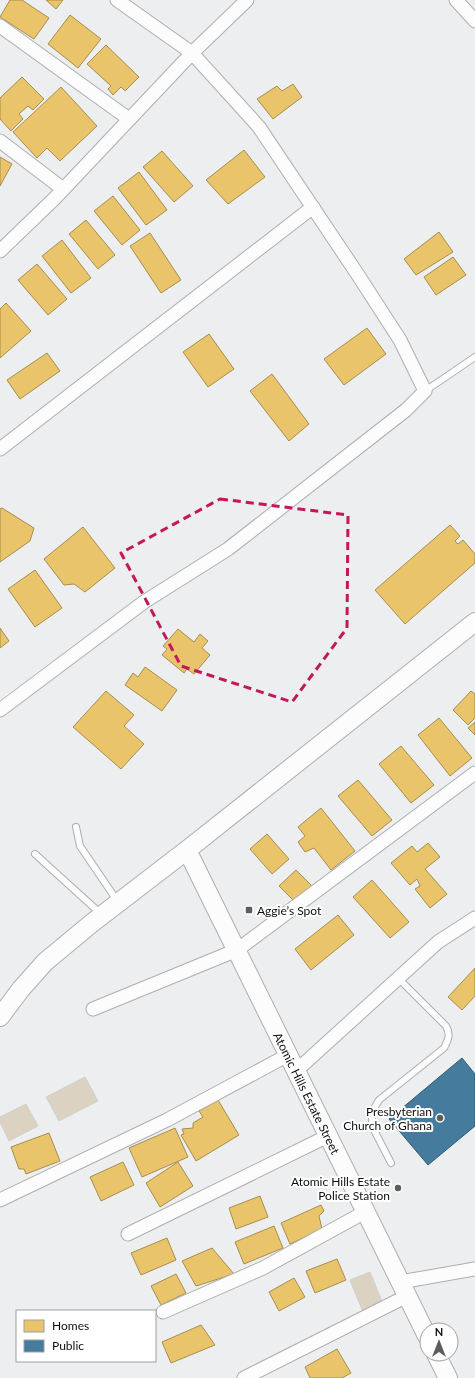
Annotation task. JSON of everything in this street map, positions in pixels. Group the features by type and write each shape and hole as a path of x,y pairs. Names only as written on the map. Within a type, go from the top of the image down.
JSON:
{"street":[{"path":"0,710 144,602 228,548 400,415 426,391 400,340 259,127 192,53 117,0"},
{"path":"0,251 63,189 192,53 247,0"},
{"path":"456,0 475,21"},
{"path":"0,26 130,119"},
{"path":"0,141 63,189"},
{"path":"0,449 313,207"},
{"path":"0,1017 21,989 45,962 102,915 187,850 475,622"},
{"path":"93,1009 237,950 475,773"},
{"name":"Atomic Hills Estate Street","path":"187,850 420,1322"},
{"path":"296,1071 438,942 475,918"},
{"path":"0,1200 166,1120 288,1055"},
{"path":"128,1234 328,1136"},
{"path":"163,1312 263,1268 365,1212"},
{"path":"244,1378 404,1289 475,1269"},
{"path":"440,1362 447,1378"}],"lane":[{"path":"426,391 475,357"},
{"path":"76,827 80,846 119,903"},
{"path":"35,854 102,915"},
{"path":"391,1163 372,1126 372,1112 379,1100 444,1048 449,1039 449,1031 446,1026 398,978"}],"highlighted area":[{"path":"220,499 348,515 347,628 292,702 181,666 121,553"}],"building: Homes":[{"path":"10,0 22,0 49,18 34,39 0,17"},
{"path":"46,0 63,0 56,9"},
{"path":"70,15 101,39 78,68 48,44"},
{"path":"106,45 139,77 125,91 121,87 113,95 108,89 111,86 87,64"},
{"path":"22,77 44,99 33,110 28,106 19,114 23,119 11,131 0,119 0,98"},
{"path":"293,84 302,97 273,119 257,99 277,86 282,91"},
{"path":"61,87 97,126 60,161 47,148 37,158 13,132"},
{"path":"244,150 265,177 228,204 206,180"},
{"path":"162,151 193,186 174,202 143,167"},
{"path":"0,157 12,164 0,186"},
{"path":"139,172 167,210 146,225 118,188"},
{"path":"113,196 140,230 122,245 94,211"},
{"path":"86,220 115,255 98,269 69,234"},
{"path":"439,232 453,252 416,275 404,259"},
{"path":"150,233 181,280 161,293 130,246"},
{"path":"62,240 91,278 71,293 42,256"},
{"path":"453,257 466,275 436,295 424,277"},
{"path":"37,264 67,299 48,315 18,280"},
{"path":"6,303 31,331 0,358 0,309"},
{"path":"367,328 386,354 344,385 324,359"},
{"path":"209,334 234,369 208,387 183,352"},
{"path":"47,353 60,371 20,399 7,380"},
{"path":"272,374 309,424 289,441 250,391"},
{"path":"2,508 34,528 30,541 0,562 0,509"},
{"path":"450,525 460,536 455,541 458,544 463,540 475,554 475,563 405,624 375,590"},
{"path":"83,527 115,568 85,592 74,584 64,585 44,559"},
{"path":"35,570 62,608 35,627 8,589"},
{"path":"0,628 9,641 0,648"},
{"path":"178,629 194,642 200,634 208,641 202,648 210,655 194,674 187,669 184,673 162,655 167,649 163,646"},
{"path":"145,667 177,690 162,711 125,685 133,673 138,677"},
{"path":"106,691 134,715 124,726 144,744 121,769 73,727"},
{"path":"471,691 475,694 475,718 468,725 453,710"},
{"path":"439,718 472,758 450,776 418,735"},
{"path":"475,722 475,735 468,728"},
{"path":"401,746 434,785 411,803 379,764"},
{"path":"358,780 392,820 372,836 338,796"},
{"path":"321,808 355,851 331,870 314,848 305,852 298,842 305,836 298,827"},
{"path":"267,834 289,859 272,874 250,849"},
{"path":"428,843 440,857 425,869 447,894 430,908 415,889 420,886 417,879 410,885 391,863 412,846 417,852"},
{"path":"296,870 312,886 295,902 279,886"},
{"path":"372,880 409,922 390,938 353,897"},
{"path":"338,915 354,935 311,970 295,949"},
{"path":"475,968 475,996 462,1010 448,997"},
{"path":"218,1100 239,1135 196,1161 181,1135 184,1134 182,1129 193,1128 193,1123 203,1117 199,1111"},
{"path":"175,1128 188,1157 142,1177 129,1148"},
{"path":"49,1133 60,1161 26,1174 24,1169 19,1169 11,1147"},
{"path":"123,1162 134,1185 101,1201 90,1177"},
{"path":"178,1162 193,1186 160,1207 146,1183"},
{"path":"260,1196 268,1217 236,1229 229,1208"},
{"path":"321,1205 324,1211 319,1216 322,1229 290,1244 281,1223"},
{"path":"274,1226 283,1248 244,1264 235,1242"},
{"path":"167,1238 176,1260 141,1275 131,1253"},
{"path":"212,1248 234,1274 196,1286 182,1261"},
{"path":"337,1259 346,1280 315,1293 306,1271"},
{"path":"176,1274 186,1293 161,1305 151,1286"},
{"path":"294,1278 305,1297 279,1311 269,1292"},
{"path":"201,1325 215,1345 171,1363 162,1342"},
{"path":"337,1349 351,1373 342,1378 310,1378 305,1367"}],"building: Public":[{"path":"462,1058 475,1074 475,1126 428,1165 389,1119"}],"building: Other":[{"path":"85,1077 98,1101 59,1121 46,1097"},
{"path":"26,1104 38,1126 9,1141 0,1122 0,1117"},
{"path":"370,1272 383,1304 363,1312 350,1280"}],"place":[{"name":"Aggie’s Spot","path":"249,910"},
{"name":"Presbyterian Church of Ghana","path":"440,1118"},
{"name":"Atomic Hills Estate Police Station","path":"398,1188"}]}
